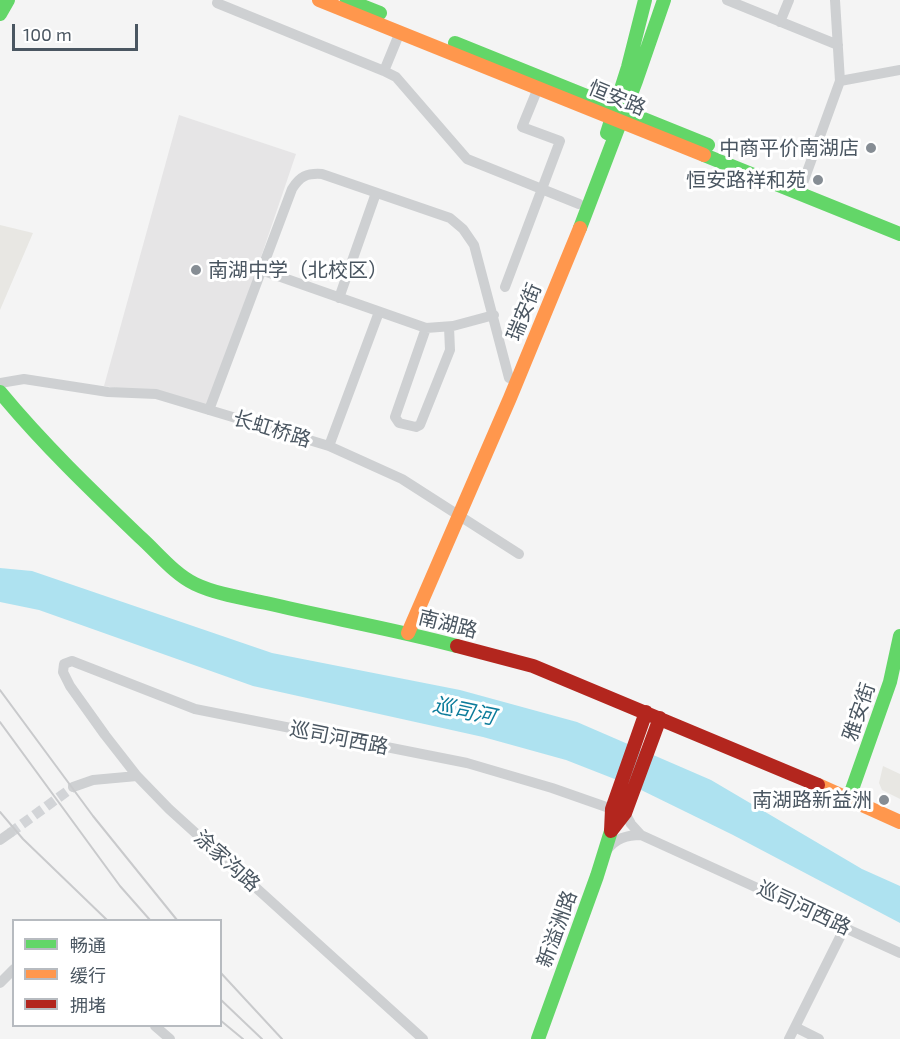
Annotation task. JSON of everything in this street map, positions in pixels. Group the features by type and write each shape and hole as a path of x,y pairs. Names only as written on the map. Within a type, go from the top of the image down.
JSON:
{"main road":[{"path":"0,14 8,0"},
{"name":"恒安路","path":"319,0 373,10 400,32 538,88 619,114"},
{"name":"恒安路","path":"347,0 801,190 900,234"},
{"name":"瑞安街","path":"457,513 579,204 619,114 645,0"},
{"name":"瑞安街","path":"405,633 457,513 664,0"},
{"name":"恒安路","path":"801,190 900,223"},
{"name":"南湖路","path":"0,392 24,422 176,571 194,584 260,602 405,633 521,662 646,712 854,800 900,822"},
{"name":"南湖路","path":"0,405 24,422"},
{"name":"雅安街","path":"854,800 867,751 898,667 900,636"},
{"path":"618,811 646,712"},
{"path":"618,811 660,718"},
{"name":"新溢洲路","path":"537,1039 618,811"}],"street":[{"path":"218,0 217,3 396,76 467,159 579,204"},
{"path":"727,0 838,45"},
{"path":"780,22 789,0"},
{"path":"801,190 840,81 835,0"},
{"path":"384,71 400,32"},
{"path":"840,81 900,70"},
{"path":"505,287 560,141 522,127 538,88"},
{"path":"209,410 292,189 298,179 309,173 322,174 450,218 463,229 474,245 509,378"},
{"path":"339,298 376,193"},
{"path":"261,270 426,328 448,327 494,315"},
{"path":"329,446 379,312"},
{"path":"426,328 395,417 399,423 416,427 420,425 450,350 448,327"},
{"name":"长虹桥路","path":"0,383 24,378 108,392 156,394 329,446 402,479 519,554"},
{"name":"涂家沟路","path":"68,661 64,664 63,672 70,686 137,776 169,809 423,1039"},
{"name":"巡司河西路","path":"68,661 195,709 467,763 552,788 618,811"},
{"path":"73,787 93,780 137,776"},
{"path":"618,811 641,835"},
{"path":"0,840 10,833"},
{"path":"603,856 617,840 625,836 641,835"},
{"name":"巡司河西路","path":"641,835 900,953"},
{"path":"789,1039 845,927"},
{"path":"0,983 12,971"},
{"path":"156,1027 170,1039"},
{"path":"795,1027 819,1039"}],"shaded area":[{"name":"南湖中学（北校区）","path":"179,115 296,154 209,410 156,394 104,386"},
{"path":"0,225 33,233 0,310"},
{"path":"883,766 900,774 900,799 882,790 879,783"}],"water":[{"name":"巡司河","path":"0,568 32,571 272,653 460,690 577,722 711,780 862,869 900,886 900,923 733,835 635,787 566,760 483,737 253,686 39,610 0,602"}],"tunnel":[{"path":"10,833 73,787"}],"railway":[{"path":"0,690 93,816 176,919"},
{"path":"0,722 120,886 149,919"},
{"path":"0,812 23,839 106,919"},
{"path":"222,974 282,1039"},
{"path":"222,1001 262,1039"},
{"path":"222,1022 243,1039"}],"traffic: fast":[{"path":"0,14 8,0"},
{"path":"347,0 380,13"},
{"path":"607,133 628,67 645,0"},
{"path":"580,228 664,0"},
{"path":"455,43 708,145"},
{"path":"704,155 900,234"},
{"path":"0,392 33,430 86,484 187,580 230,595 457,646"},
{"path":"849,798 890,682 900,636"},
{"path":"538,1039 611,831"}],"traffic: slow":[{"path":"319,0 704,155"},
{"path":"408,633 510,398 580,228"},
{"path":"818,785 900,822"}],"traffic: jam":[{"path":"457,646 533,666 818,785"},
{"path":"646,712 612,809 611,831 625,813 660,718"}],"place":[{"name":"中商平价南湖店","path":"871,148"},
{"name":"恒安路祥和苑","path":"818,180"},
{"name":"南湖中学（北校区）","path":"196,270"},
{"name":"南湖路新益洲","path":"884,800"}]}
